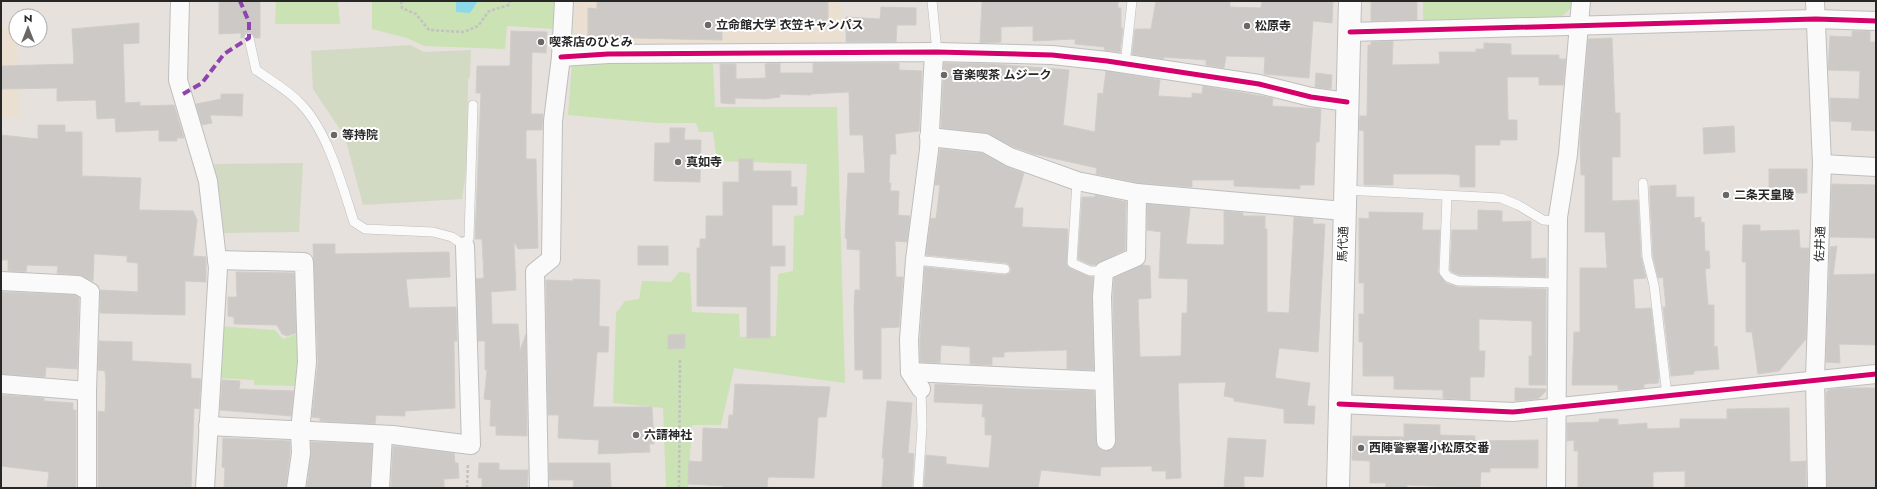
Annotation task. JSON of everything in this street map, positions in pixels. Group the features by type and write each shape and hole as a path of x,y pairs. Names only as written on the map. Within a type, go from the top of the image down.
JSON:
{"street":[{"path":"180,1 178,80 208,181 218,268 205,488"},
{"path":"539,488 535,272 551,259 553,121 561,57 564,1"},
{"name":"馬代通","path":"1338,488 1350,1"},
{"path":"1556,488 1555,407 1558,221 1568,154 1581,1"},
{"name":"佐井通","path":"1816,1 1822,164 1815,379 1817,488"},
{"path":"1350,32 1578,27 1816,19 1876,21"},
{"path":"561,57 608,54 936,52 1052,55 1125,64 1259,84 1311,97 1347,102"},
{"path":"921,389 910,372 909,340 915,260 929,137 936,52"},
{"path":"929,137 985,143 1010,157 1077,181 1137,193 1344,212"},
{"path":"1822,164 1876,167"},
{"path":"1106,441 1102,297 1104,271 1136,257 1137,193"},
{"path":"208,426 383,435 471,445 465,246"},
{"path":"217,260 304,262 307,362 300,431 301,453 296,488"},
{"path":"1,281 78,285 90,292 87,391 87,488"},
{"path":"910,372 1104,381"},
{"path":"1339,404 1513,412 1815,379 1876,374"},
{"path":"1,384 87,391"},
{"path":"380,488 383,435"}],"lane":[{"path":"932,1 936,52"},
{"path":"1125,64 1132,1"},
{"path":"249,38 256,70 299,101 317,126 336,166 354,222 365,229 432,232 452,237 465,246 468,238 473,105"},
{"path":"1077,181 1072,263 1090,271 1104,271"},
{"path":"1643,183 1647,257 1654,285 1666,395"},
{"path":"1345,190 1501,198 1518,205 1543,220 1558,221"},
{"path":"1446,196 1444,272 1448,277 1458,281 1557,283"},
{"path":"915,260 1004,269"},
{"path":"918,488 922,427 921,389"}],"path":[{"path":"401,1 402,8 416,14 429,30 464,32 478,26 489,11 509,5 510,1"},
{"path":"679,488 680,359"},
{"path":"467,488 468,462 471,445"}],"shaded area":[{"name":"立命館大学 衣笠キャンパス","path":"575,1 840,1 844,49 573,50"},
{"path":"1,28 8,28 8,48 17,48 19,118 1,118"}],"green space":[{"path":"276,1 338,1 340,24 275,24"},
{"path":"372,1 557,1 555,29 507,26 505,49 424,46 407,38 372,29"},
{"path":"1423,1 1572,1 1571,8 1560,18 1423,20"},
{"path":"410,45 424,52 471,50 470,76 468,80 467,165 462,199 363,205 345,137 313,89 311,51"},
{"path":"572,63 713,63 715,107 837,107 845,383 734,368 721,425 692,425 688,488 666,488 663,408 613,403 616,313 625,301 639,299 642,281 671,282 679,272 690,273 692,312 739,314 740,337 776,336 778,274 793,271 794,216 804,215 807,164 717,161 713,132 699,132 696,123 656,123 568,115"},
{"path":"303,163 299,232 224,233 214,164"},
{"path":"218,326 275,330 283,339 299,333 298,386 254,385 254,380 217,378"}],"water":[{"path":"456,1 478,1 470,13 456,12"}],"building":[{"path":"219,1 260,1 260,38 255,38 250,32 245,33 243,38 241,38 241,33 219,34"},
{"path":"597,1 828,1 828,26 722,25 722,40 588,37 588,8 597,9"},
{"path":"982,1 1118,1 1118,8 1121,8 1121,28 1123,28 1120,52 1104,50 1105,47 1075,44 1075,39 1033,41 1033,26 1001,27 1001,42 980,43"},
{"path":"1156,1 1230,1 1230,7 1261,8 1262,1 1333,1 1332,23 1313,21 1309,78 1264,74 1265,57 1226,56 1224,68 1206,65 1206,60 1164,57 1163,59 1132,54 1135,29 1151,29"},
{"path":"1371,1 1417,1 1417,20 1371,21"},
{"path":"881,7 916,8 916,25 897,25 896,42 846,42 846,17 880,19"},
{"path":"139,23 139,43 123,44 125,103 140,102 140,106 174,105 184,138 177,138 177,141 159,141 159,130 116,132 115,118 97,119 96,100 57,101 57,88 1,89 1,66 74,64 72,29"},
{"path":"511,31 547,32 546,53 532,52 531,114 543,114 542,130 526,130 526,159 536,159 538,248 518,249 514,241 516,290 491,292 492,324 518,324 520,351 526,334 527,436 496,435 496,426 490,426 491,400 484,399 487,370 485,370 485,341 478,341 476,279 484,278 482,239 475,239 481,93 476,93 477,66 510,66"},
{"path":"1852,31 1870,31 1870,42 1876,42 1876,131 1851,130 1852,122 1831,121 1830,98 1859,99 1860,71 1828,70 1830,36 1852,37"},
{"path":"1612,38 1615,113 1620,113 1620,157 1612,157 1612,201 1638,200 1641,257 1646,278 1633,279 1635,309 1651,308 1659,377 1658,383 1644,384 1644,388 1618,390 1618,385 1572,385 1574,332 1580,332 1580,268 1607,268 1605,232 1585,232 1585,175 1581,175 1580,142 1588,39"},
{"path":"1393,41 1392,65 1440,64 1439,52 1476,52 1476,49 1484,49 1484,43 1511,44 1511,55 1559,55 1559,59 1566,59 1563,85 1539,85 1539,77 1507,77 1508,120 1517,120 1517,140 1500,140 1500,145 1475,145 1475,187 1460,187 1460,175 1449,174 1393,174 1393,185 1364,185 1364,131 1359,130 1360,116 1367,116 1368,45 1371,45 1371,42"},
{"path":"780,63 780,73 813,73 813,63 899,63 899,70 922,71 919,131 895,134 896,154 890,154 890,191 899,191 898,215 910,216 907,242 895,241 896,277 903,277 899,327 881,328 881,379 863,379 863,370 855,370 854,307 855,290 860,290 860,250 847,249 847,239 845,238 848,173 865,173 863,135 850,135 849,92 811,95 780,94 780,97 765,99 735,98 735,104 721,103 720,64 736,64 736,79 766,78 765,64"},
{"path":"944,63 994,64 1069,70 1063,125 1095,132 1098,93 1103,94 1106,71 1160,80 1158,96 1192,98 1192,93 1202,94 1203,86 1273,98 1272,106 1321,109 1319,142 1316,142 1314,185 1300,185 1300,189 1234,186 1234,180 1192,180 1192,187 1138,183 1096,174 1097,168 1034,154 1014,147 986,133 941,128"},
{"path":"1316,73 1332,75 1331,89 1315,87"},
{"path":"221,94 243,94 242,116 210,115 212,123 202,125 196,104 221,99"},
{"path":"38,125 65,125 65,132 82,132 82,176 141,178 139,210 193,211 197,220 193,256 206,257 206,282 185,281 185,315 100,313 100,290 138,292 138,263 127,262 127,256 94,254 93,281 79,275 57,273 58,266 27,265 26,272 8,271 8,260 1,260 1,135 38,139"},
{"path":"1734,126 1735,152 1704,154 1703,128"},
{"name":"真如寺","path":"670,128 685,128 684,140 701,140 700,182 654,181 655,143 670,143"},
{"path":"940,149 982,153 1005,166 1024,173 1014,208 1023,208 1022,227 1068,229 1067,266 1093,277 1092,297 1094,370 1067,369 1067,350 1004,352 1004,357 992,357 992,365 970,364 970,347 941,345 940,363 920,362 925,267 1004,275 1010,273 1011,269 1009,264 1006,263 926,255 931,218 936,219 940,185 935,185"},
{"path":"739,159 753,159 753,171 791,171 791,187 797,187 797,205 772,205 772,246 785,246 785,266 770,266 770,338 747,338 747,307 697,306 697,248 700,248 700,239 706,239 706,216 723,216 723,182 739,182"},
{"path":"1769,169 1807,169 1807,193 1769,193"},
{"path":"1832,184 1876,185 1876,238 1830,237"},
{"path":"1676,185 1676,197 1694,197 1694,218 1701,217 1701,223 1704,222 1705,251 1709,251 1710,268 1705,269 1708,305 1714,305 1714,347 1717,346 1719,369 1694,371 1694,374 1671,376 1663,307 1666,307 1663,277 1658,278 1653,256 1650,186"},
{"path":"1095,195 1126,202 1125,250 1095,265 1091,265 1078,259 1082,197 1095,197"},
{"path":"1147,204 1190,208 1186,244 1224,245 1224,211 1243,213 1243,216 1265,216 1265,229 1267,229 1267,312 1289,313 1294,217 1313,219 1313,224 1325,224 1318,352 1279,348 1275,378 1310,383 1307,406 1315,406 1314,424 1284,423 1284,409 1234,401 1234,398 1224,396 1226,382 1178,383 1181,478 1166,479 1166,471 1152,471 1152,466 1101,467 1100,476 1041,470 1038,488 924,488 926,455 946,457 946,464 989,468 992,435 985,435 985,417 982,417 983,404 934,402 935,384 1020,389 1094,391 1097,446 1101,450 1106,451 1115,446 1114,278 1142,265 1150,266 1151,298 1138,299 1140,357 1181,356 1182,313 1187,313 1188,279 1159,278 1161,232 1147,230"},
{"path":"1478,210 1502,211 1502,222 1531,221 1531,259 1546,258 1546,277 1459,275 1452,272 1450,270 1452,230 1478,230"},
{"path":"1369,212 1423,213 1422,230 1440,230 1438,272 1446,283 1458,287 1546,289 1546,385 1529,385 1529,356 1532,356 1532,321 1479,319 1479,351 1485,351 1484,377 1470,377 1470,400 1443,398 1443,390 1394,389 1394,376 1363,376 1363,342 1359,342 1359,314 1364,314 1364,283 1359,283 1359,218 1369,219"},
{"path":"1743,225 1760,225 1760,231 1799,230 1800,248 1809,248 1806,339 1779,371 1758,374 1752,332 1746,332 1746,262 1742,262"},
{"path":"313,244 335,244 335,254 449,252 450,277 406,279 409,308 456,307 457,341 454,341 455,408 405,411 405,416 376,415 375,424 320,421 320,418 312,417 318,362"},
{"path":"638,246 668,246 668,265 638,265"},
{"path":"1837,246 1833,275 1876,274 1876,345 1839,344 1840,363 1826,362 1830,247"},
{"path":"236,272 294,273 296,333 287,336 282,334 277,325 234,324 234,317 228,316 228,297 237,297"},
{"path":"573,279 600,280 599,326 609,327 608,352 597,352 593,407 652,407 654,444 649,444 650,452 598,454 599,440 558,438 559,415 548,415 546,280 573,281"},
{"path":"1,292 75,295 79,298 77,369 46,367 45,377 1,374"},
{"path":"685,334 685,348 668,349 668,335"},
{"path":"99,341 132,342 132,361 191,364 191,378 201,379 199,409 194,408 191,488 98,488 98,411 105,412 106,382 105,371 98,370"},
{"path":"222,380 240,381 239,389 294,391 291,416 220,410"},
{"path":"735,384 830,387 826,417 818,417 814,478 768,477 767,488 723,488 724,486 688,484 689,461 702,462 703,428 728,429 729,415 733,415"},
{"path":"1515,388 1546,389 1546,391 1538,399 1515,401"},
{"path":"1842,388 1876,388 1876,488 1827,488 1826,393 1828,390"},
{"path":"1,395 44,398 44,401 73,403 73,410 76,410 76,488 47,488 49,472 1,466"},
{"path":"887,401 912,403 908,453 914,454 912,488 882,487 884,458 882,458"},
{"path":"1789,408 1790,462 1806,461 1806,488 1685,488 1685,471 1653,472 1653,488 1578,488 1578,451 1574,451 1574,440 1567,441 1567,423 1599,422 1599,419 1618,419 1618,425 1647,423 1647,429 1680,428 1680,419 1727,419 1727,409"},
{"path":"1404,424 1440,425 1440,435 1475,436 1475,441 1538,440 1538,468 1490,468 1490,472 1481,472 1480,488 1407,485 1407,488 1385,488 1386,483 1370,483 1370,461 1352,460 1353,436 1404,437"},
{"path":"223,438 290,441 286,486 284,488 224,488 225,468 222,467"},
{"path":"1228,438 1266,440 1263,477 1244,476 1244,488 1224,488"},
{"path":"311,442 372,444 370,488 307,488"},
{"path":"393,446 454,453 455,463 458,463 459,478 444,479 444,488 391,488"},
{"path":"479,463 499,463 499,470 528,470 527,488 482,488 482,478 478,478"},
{"path":"549,463 610,463 611,488 573,488 574,480 549,480"}],"marked path":[{"path":"183,94 202,83 224,54 249,38 249,22 240,1"}],"cycle path":[{"path":"1350,32 1816,19 1876,21"},
{"path":"561,57 608,54 937,52 1052,55 1107,61 1259,84 1311,97 1347,102"},
{"path":"1339,404 1513,412 1876,374"}],"place":[{"name":"立命館大学 衣笠キャンパス","path":"708,25"},
{"name":"松原寺","path":"1247,26"},
{"name":"喫茶店のひとみ","path":"541,42"},
{"name":"音楽喫茶 ムジーク","path":"944,75"},
{"name":"等持院","path":"334,135"},
{"name":"真如寺","path":"678,162"},
{"name":"二条天皇陵","path":"1726,195"},
{"name":"六請神社","path":"636,435"},
{"name":"西陣警察署小松原交番","path":"1361,448"}]}
